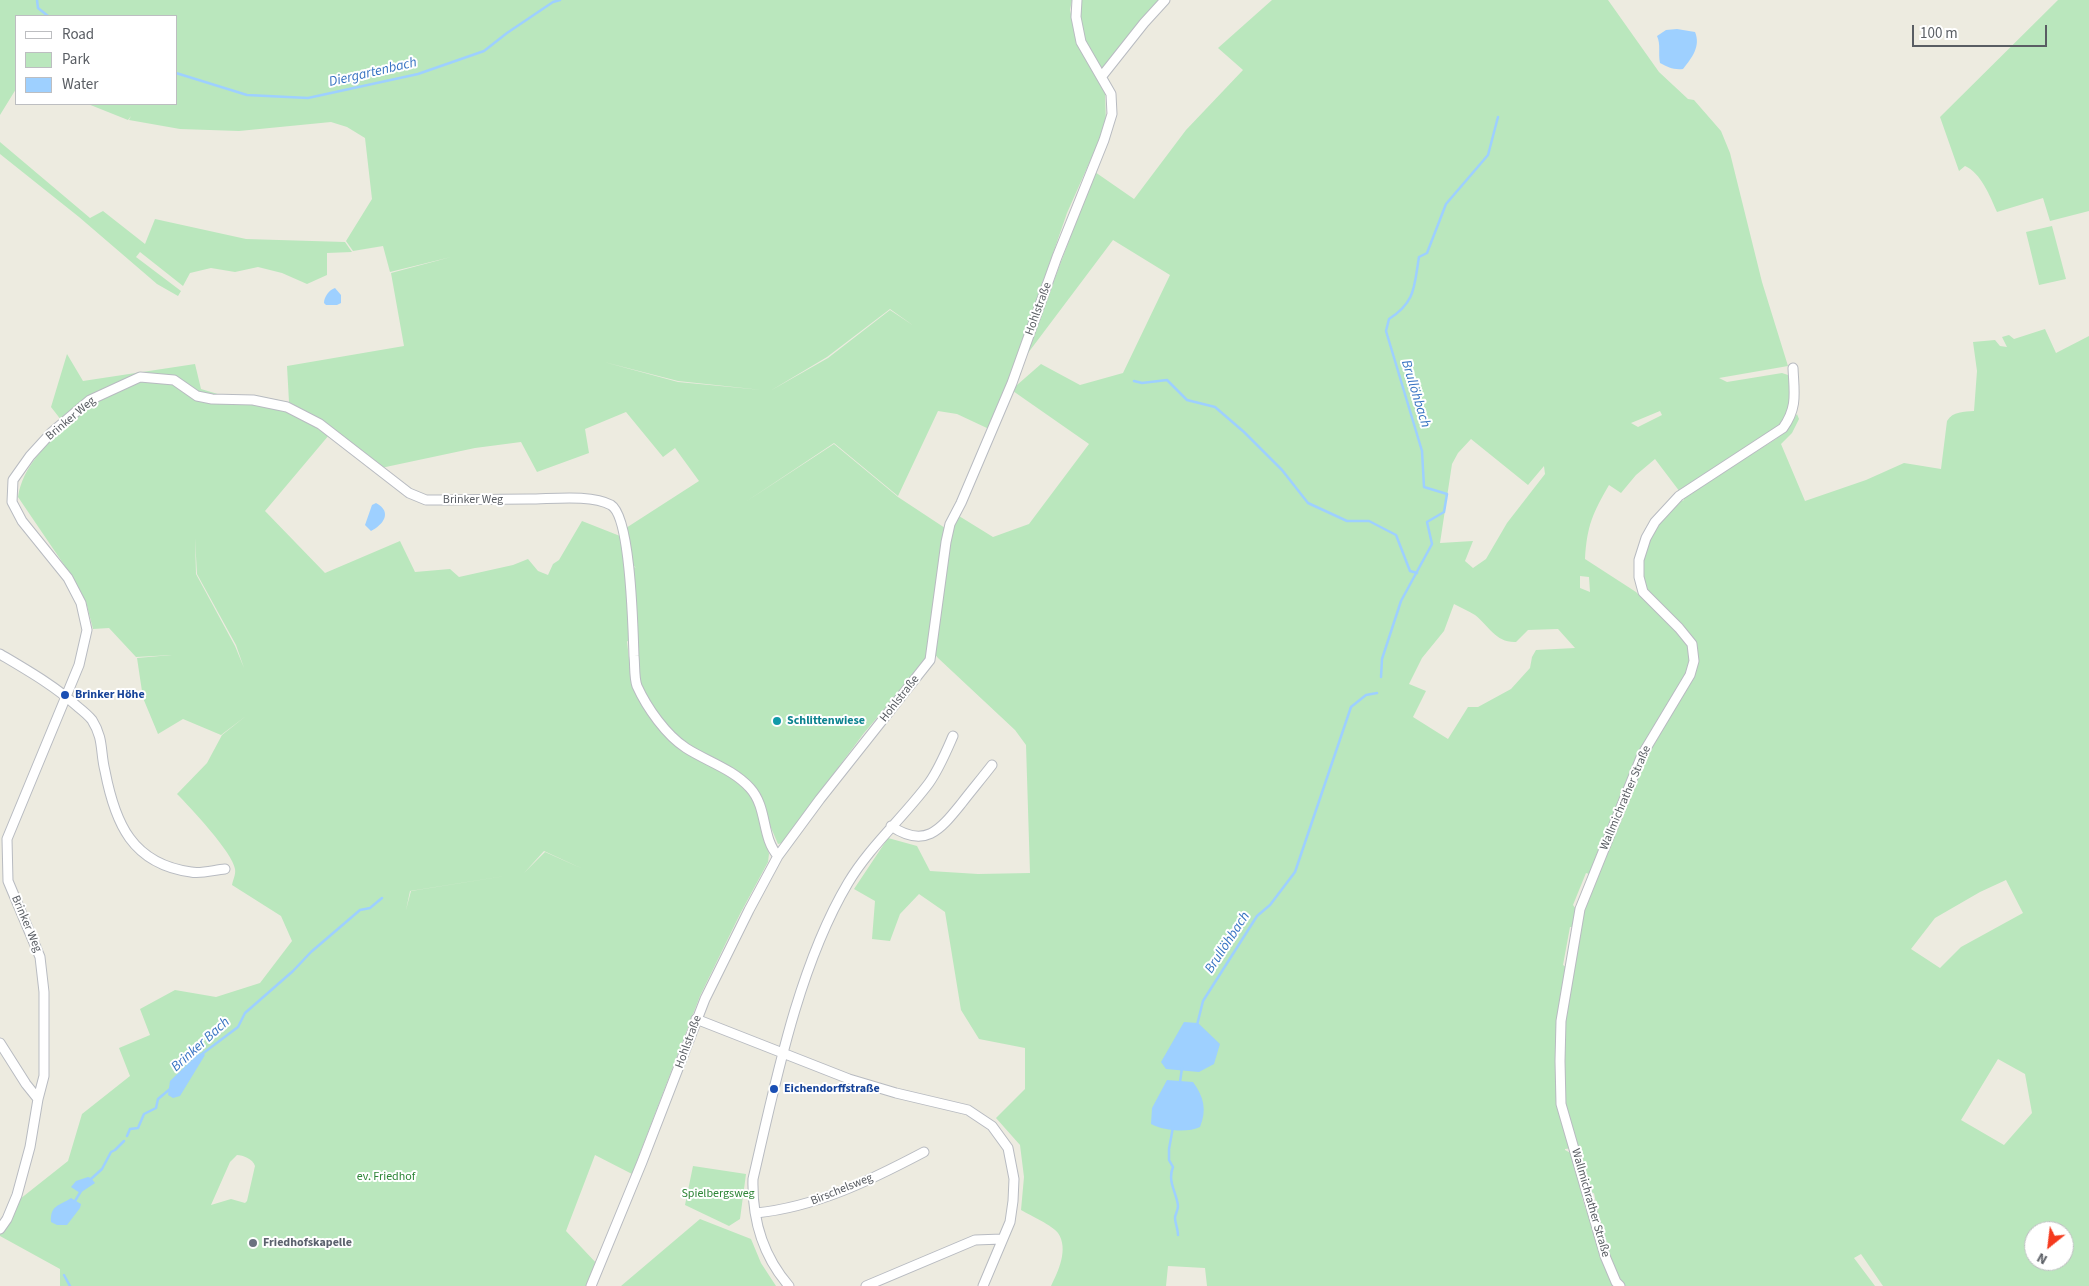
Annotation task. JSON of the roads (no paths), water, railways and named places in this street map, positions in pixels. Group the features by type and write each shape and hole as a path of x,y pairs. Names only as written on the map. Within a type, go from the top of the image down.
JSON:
{"street":[{"name":"Hohlstraße","path":"591,1286 642,1162 696,1019 718,969 778,856 820,799 930,660 950,524 961,503 1012,383 1057,257 1104,140 1112,114 1111,94 1081,42 1076,17 1077,0"},
{"path":"1102,76 1165,0"},
{"name":"Wallmichrather Straße","path":"1620,1286 1616,1282 1605,1256 1562,1104 1561,1021 1580,909 1642,756 1690,675 1694,661 1692,644 1679,628 1643,592 1639,577 1640,560 1646,538 1654,522 1679,496 1783,428 1790,418 1794,406 1793,368"},
{"name":"Brinker Weg","path":"0,1229 7,1219 17,1195 30,1147 44,1076 44,992 40,957 8,882 7,839 79,665 87,630 81,603 68,578 22,521 12,502 13,480 30,456 51,433 90,400 140,377 174,380 197,396 212,399 253,400 287,407 320,424 409,493 426,500 569,498 599,500 613,506 620,520 628,552 636,685 665,731 686,748 738,778 751,788 762,810 767,837 773,851 778,856"},
{"path":"0,654 65,695 91,719 102,741 104,768 112,806 128,836 148,856 169,867 193,872 225,869"},
{"path":"789,1286 773,1264 759,1235 752,1196 752,1179 783,1054 809,969 832,914 849,881 874,847 930,782 944,759 953,736"},
{"path":"892,826 910,835 922,836 933,833 947,822 992,765"},
{"path":"696,1019 849,1079 896,1093 968,1110 992,1126 1008,1148 1014,1179 1010,1222 983,1286"},
{"path":"0,1044 38,1099"},
{"name":"Birschelsweg","path":"756,1214 792,1209 817,1201 887,1172 924,1152"},
{"path":"866,1286 975,1240 1002,1239"}],"water":[{"path":"1677,29 1695,32 1697,37 1695,52 1683,69 1673,69 1660,63 1657,36 1666,30"},
{"path":"335,288 341,295 341,303 326,305 324,301 326,296"},
{"path":"376,503 384,510 385,514 382,522 371,531 365,525 372,505"},
{"path":"1184,1022 1198,1023 1220,1044 1214,1064 1199,1072 1166,1069 1161,1062"},
{"path":"203,1053 205,1055 180,1096 173,1098 168,1095 170,1081 198,1054"},
{"path":"1167,1080 1193,1082 1200,1093 1204,1109 1200,1127 1189,1130 1176,1130 1151,1124 1152,1108"},
{"path":"88,1177 95,1183 80,1193 71,1187 76,1181"},
{"path":"71,1198 81,1204 67,1225 57,1225 51,1222 54,1209"}],"waterway":[{"name":"Diergartenbach","path":"37,0 38,8 47,15"},
{"name":"Diergartenbach","path":"178,74 247,95 308,98 418,74 484,51 553,2 560,0"},
{"name":"Brullöhbach","path":"1381,677 1382,659 1401,601 1432,544 1427,522 1444,512 1447,494 1424,487 1422,451 1386,331 1389,319 1398,313 1409,300 1419,257 1427,253 1446,204 1488,155 1498,117"},
{"path":"1134,381 1142,383 1167,380 1187,400 1215,407 1244,432 1282,470 1308,503 1347,521 1369,521 1396,535 1410,571 1417,573"},
{"name":"Brullöhbach","path":"1197,1025 1203,1001 1257,916 1270,905 1295,872 1351,707 1366,695 1377,693"},
{"name":"Brinker Bach","path":"202,1054 238,1027 245,1013 293,971 311,952 360,910 370,908 382,898"},
{"name":"Brullöhbach","path":"1180,1082 1182,1068"},
{"name":"Brinker Bach","path":"127,1136 130,1129 138,1128 144,1114 156,1108 158,1099 170,1089"},
{"name":"Brullöhbach","path":"1173,1127 1169,1160 1173,1167 1171,1178 1178,1206 1175,1218 1178,1235"},
{"name":"Brinker Bach","path":"91,1179 102,1169 111,1152 124,1141"},
{"name":"Brinker Bach","path":"75,1201 81,1191"},
{"path":"64,1275 70,1286"}],"place":[{"name":"Brinker Höhe","path":"65,695"},
{"name":"Schlittenwiese","path":"777,721"},
{"name":"Eichendorffstraße","path":"774,1089"},
{"name":"Friedhofskapelle","path":"253,1243"}],"park label":[{"name":"ev. Friedhof","path":"386,1177"},
{"name":"Spielbergsweg","path":"718,1194"}]}
